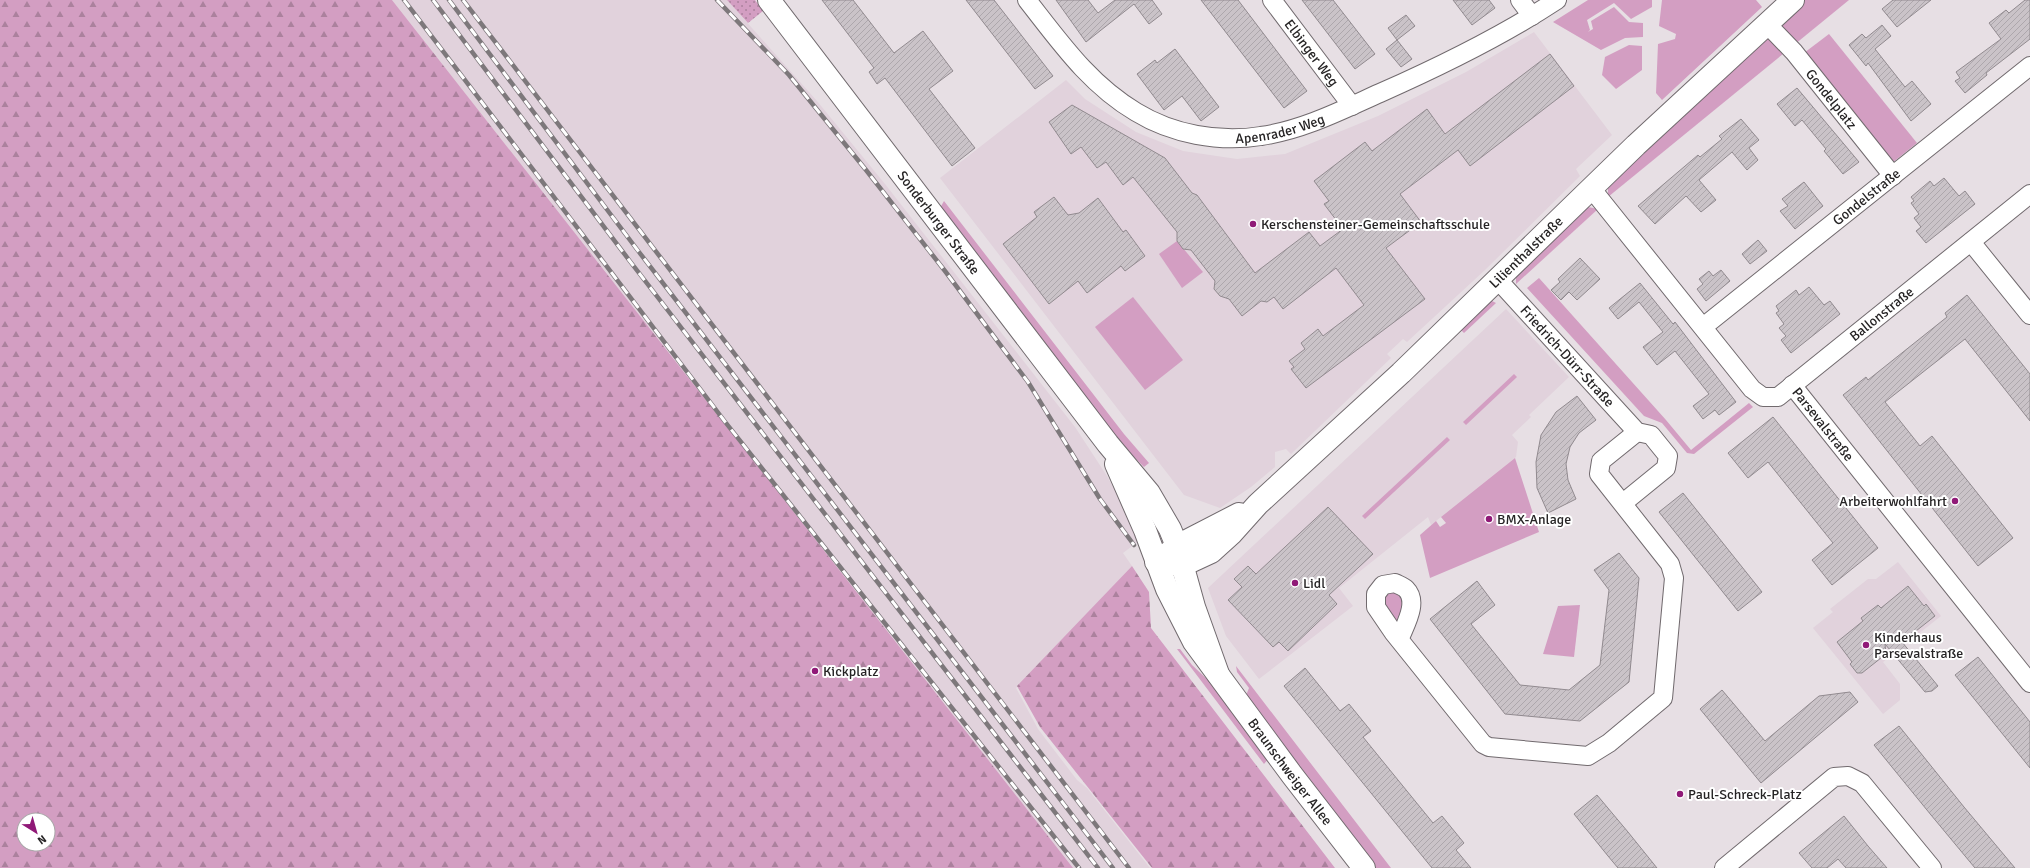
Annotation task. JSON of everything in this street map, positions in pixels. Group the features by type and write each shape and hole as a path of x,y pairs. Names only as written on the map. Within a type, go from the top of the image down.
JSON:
{"street":[{"name":"Sonderburger Straße","path":"769,0 1108,444 1149,493 1170,529 1180,556"},
{"name":"Apenrader Weg","path":"1027,0 1076,63 1105,92 1136,113 1173,129 1218,138 1261,136 1307,125 1447,63 1532,16 1557,0"},
{"name":"Elbinger Weg","path":"1272,0 1352,106"},
{"path":"1520,0 1532,16"},
{"name":"Lilienthalstraße","path":"1156,562 1180,556 1258,504 1350,420 1498,280 1591,188 1793,0"},
{"name":"Gondelplatz","path":"1767,24 1794,52 1893,176"},
{"name":"Gondelstraße","path":"1703,327 2030,66"},
{"name":"Parsevalstraße","path":"1591,188 1752,389 1763,398 1778,397 1792,385 2030,682"},
{"name":"Ballonstraße","path":"1792,385 2030,194"},
{"path":"1971,242 2030,315"},
{"name":"Friedrich-Dürr-Straße","path":"1498,280 1637,432 1651,435 1668,456 1666,468 1620,500"},
{"path":"1400,638 1483,744 1497,748 1588,756 1609,743 1663,698 1674,578 1670,564 1599,474 1601,461 1637,432"},
{"name":"Sonderburger Straße","path":"1108,444 1156,562"},
{"name":"Braunschweiger Allee","path":"1180,556 1194,607 1218,674"},
{"name":"Braunschweiger Allee","path":"1156,562 1178,613 1194,642 1364,868"},
{"path":"1724,868 1834,777 1848,776 1862,783 1932,868"}],"shaded area":[{"path":"392,0 727,0 817,101 885,184 1075,427 1107,476 1130,518 1139,541 1123,553 1132,566 1016,688 1038,729 1077,780 1087,788 1150,868 1070,868"},
{"name":"Kerschensteiner-Gemeinschaftsschule","path":"1534,32 1612,135 1576,169 1580,176 1485,270 1407,342 1403,339 1387,354 1391,358 1291,454 1286,449 1275,452 1275,467 1251,487 1220,508 1184,495 940,178 1066,80 1085,99 1136,132 1183,151 1237,159 1285,154 1378,116 1466,72"},
{"path":"1506,309 1569,377 1529,415 1531,417 1512,435 1518,442 1516,457 1431,525 1428,517 1339,588 1353,606 1259,679 1226,636 1208,588"},
{"name":"Kinderhaus Parsevalstraße","path":"1898,562 1941,616 1883,662 1900,684 1900,700 1883,714 1813,628 1833,612 1830,609 1868,579 1876,579"}],"green space":[{"path":"0,0 392,0 1073,868 0,868"},
{"path":"727,0 755,0 763,11 748,23"},
{"path":"1588,0 1652,0 1652,7 1631,19 1614,3 1587,20 1590,30 1588,32 1593,29 1591,21 1614,7 1629,22 1643,23 1643,37 1625,38 1601,50 1553,22"},
{"path":"1662,0 1756,0 1762,7 1662,100 1656,93 1658,44 1675,39 1676,34 1659,26"},
{"path":"1804,0 1849,0 1608,197 1608,182"},
{"path":"1829,34 1917,143 1892,163 1804,53"},
{"path":"1629,45 1642,46 1642,70 1616,89 1602,75 1605,57"},
{"path":"944,201 1124,434 1149,463 1144,467 1116,439 940,208"},
{"path":"1583,206 1598,209 1516,284 1516,274"},
{"path":"1177,241 1203,272 1182,288 1159,254"},
{"path":"1539,278 1691,450 1749,403 1753,407 1694,454 1687,453 1662,423 1644,416 1527,288"},
{"path":"1133,297 1183,360 1145,390 1095,327"},
{"path":"1490,300 1496,303 1464,333 1460,329"},
{"path":"1514,374 1517,377 1466,425 1463,422"},
{"path":"1447,437 1450,440 1365,519 1362,516"},
{"name":"BMX-Anlage","path":"1515,458 1539,532 1430,578 1420,535 1436,521 1440,527 1446,523 1441,517"},
{"path":"1132,566 1149,592 1151,628 1335,868 1152,868 1040,727 1017,686"},
{"path":"1391,591 1399,592 1404,600 1400,628 1383,604 1384,596"},
{"path":"1580,605 1574,657 1543,654 1558,606"},
{"path":"1177,649 1180,649 1192,665 1210,682 1269,758 1264,764"},
{"path":"1236,666 1391,868 1376,868 1245,698 1249,688 1237,672"}],"building":[{"path":"822,0 853,0 894,53 923,31 953,71 929,89 975,148 952,166 885,78 877,84 869,72 874,68"},
{"path":"966,0 994,0 1053,76 1035,89"},
{"path":"1056,0 1088,0 1098,13 1115,0 1152,0 1162,14 1149,24 1134,4 1086,42"},
{"path":"1201,0 1238,0 1307,91 1284,108"},
{"path":"1302,0 1333,0 1375,54 1355,69"},
{"path":"1453,0 1489,0 1495,8 1472,25"},
{"path":"1893,0 1931,0 1897,27 1882,9"},
{"path":"2025,0 2030,0 2030,39 1986,73 1987,75 1965,93 1955,81 1960,78 1956,72 2001,39 1989,23 2006,10 2009,13"},
{"path":"1406,15 1415,26 1397,40 1388,28"},
{"path":"1882,25 1891,36 1875,49 1905,87 1912,81 1931,104 1911,121 1868,63 1866,66 1849,45 1862,34 1866,38"},
{"path":"1397,40 1412,59 1401,67 1386,49"},
{"path":"1175,49 1219,107 1201,121 1182,96 1164,110 1137,74 1155,60 1157,63"},
{"path":"1550,54 1574,86 1470,166 1458,150 1400,194 1421,222 1386,248 1425,299 1306,388 1291,369 1294,367 1289,361 1305,349 1301,343 1318,329 1323,336 1364,305 1336,268 1283,309 1274,297 1267,302 1261,301 1242,316 1229,299 1220,296 1214,289 1215,281 1191,250 1183,249 1177,241 1177,232 1133,177 1123,185 1106,162 1097,168 1081,147 1071,154 1049,122 1072,105 1165,158 1192,193 1197,195 1255,273 1309,232 1320,246 1343,229 1324,204 1329,201 1314,181 1365,142 1372,151 1427,109 1445,134"},
{"path":"1797,88 1859,162 1843,174 1824,151 1826,149 1802,120 1795,126 1777,104"},
{"path":"1741,119 1759,140 1749,148 1758,160 1747,170 1732,152 1699,180 1716,200 1701,212 1686,196 1655,224 1638,206 1698,155 1700,157 1722,139 1719,136"},
{"path":"1944,178 1959,196 1965,191 1975,204 1926,243 1916,231 1921,227 1914,218 1919,214 1911,203 1914,201 1911,197 1930,181 1934,186"},
{"path":"1804,182 1823,206 1795,229 1780,211 1788,206 1782,199"},
{"path":"1054,197 1068,215 1079,213 1098,198 1123,232 1126,230 1145,256 1125,271 1121,266 1087,293 1078,281 1049,304 1003,244 1037,217 1034,212"},
{"path":"1758,240 1767,251 1750,264 1742,254"},
{"path":"1580,258 1600,279 1577,300 1569,292 1561,300 1551,290 1560,282 1558,279"},
{"path":"1721,270 1730,281 1706,301 1697,289 1703,284 1699,279 1709,271 1713,276"},
{"path":"1640,283 1673,324 1675,322 1736,402 1719,415 1715,410 1703,419 1693,406 1709,394 1675,351 1657,365 1643,347 1663,332 1639,302 1618,319 1609,308"},
{"path":"1809,287 1824,305 1830,301 1840,314 1791,353 1781,340 1786,336 1779,328 1784,324 1776,313 1779,311 1776,306 1796,290 1799,295"},
{"path":"1967,295 2030,374 2030,421 1965,339 1885,402 1920,446 1932,436 2013,538 1978,566 1843,395 1866,377 1868,380 1947,317 1945,313"},
{"path":"1577,396 1596,420 1579,433 1570,447 1566,464 1568,480 1576,499 1548,513 1537,488 1536,462 1541,435 1556,412"},
{"path":"1773,417 1878,548 1832,585 1812,560 1833,543 1768,462 1748,478 1728,453"},
{"path":"1683,493 1762,592 1738,611 1659,512"},
{"name":"Lidl","path":"1328,507 1373,554 1329,595 1337,604 1288,651 1279,642 1273,647 1228,600 1242,587 1234,579 1248,566 1256,574"},
{"path":"1619,553 1639,578 1629,682 1580,721 1505,714 1430,619 1477,581 1495,605 1471,624 1520,685 1569,690 1600,665 1609,590 1594,570"},
{"path":"1908,586 1924,606 1926,604 1935,616 1902,642 1938,686 1932,691 1925,692 1885,644 1886,654 1862,673 1857,673 1850,664 1852,662 1837,642 1863,621 1861,618 1878,605 1881,608"},
{"path":"1978,657 2030,722 2030,768 1955,675"},
{"path":"1305,668 1340,711 1349,704 1371,731 1363,737 1433,823 1442,816 1464,843 1456,850 1471,868 1432,868 1284,686"},
{"path":"1722,690 1765,741 1819,696 1850,692 1858,702 1761,783 1700,709"},
{"path":"1899,726 2015,868 1975,868 1931,815 1874,745"},
{"path":"1597,795 1657,868 1618,868 1608,856 1574,814"},
{"path":"1844,816 1887,868 1846,868 1838,859 1827,868 1812,868 1799,853"}],"railway":[{"path":"404,0 726,423 1079,868"},
{"path":"433,0 629,260 1098,868"},
{"path":"449,0 639,252 1113,868"},
{"path":"463,0 1129,868"},
{"path":"717,0 789,75 945,271 1028,382 1100,499 1134,545"}],"place":[{"name":"Kerschensteiner-Gemeinschaftsschule","path":"1253,224"},
{"name":"Arbeiterwohlfahrt","path":"1955,501"},
{"name":"BMX-Anlage","path":"1489,519"},
{"name":"Lidl","path":"1295,583"},
{"name":"Kinderhaus Parsevalstraße","path":"1866,645"},
{"name":"Kickplatz","path":"815,671"},
{"name":"Paul-Schreck-Platz","path":"1680,794"}]}
